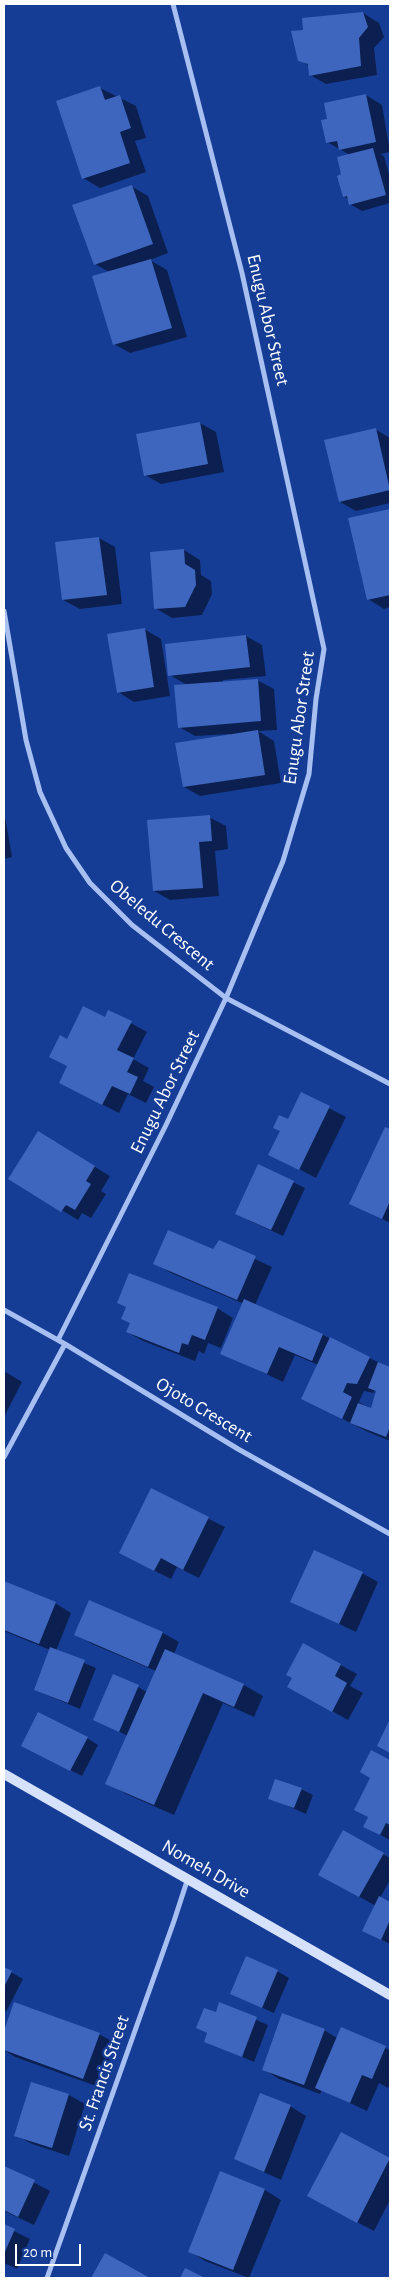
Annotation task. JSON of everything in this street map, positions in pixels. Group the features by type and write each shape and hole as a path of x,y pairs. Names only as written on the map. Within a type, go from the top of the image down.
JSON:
{"main road":[{"name":"Nomeh Drive","path":"4,1774 390,1995"}],"street":[{"name":"Enugu Abor Street","path":"58,1340 166,1125 226,998 283,861 304,796 310,766 316,699 324,649 242,273 173,4"},
{"name":"Obeledu Crescent","path":"4,611 28,748 47,809 70,855 90,883 119,913 226,998 390,1084"},
{"name":"Ojoto Crescent","path":"4,1310 65,1344 238,1449 390,1534"},
{"path":"4,1457 65,1344"},
{"name":"St. Francis Street","path":"47,2278 188,1878"}],"building":[{"path":"363,12 368,27 359,38 361,66 309,76 308,64 298,61 291,31 303,30 302,18"},
{"path":"100,86 105,100 120,95 131,128 120,132 130,163 82,179 56,101"},
{"path":"366,94 376,142 339,150 337,141 326,143 321,120 327,119 324,103"},
{"path":"373,148 386,195 349,205 347,196 343,197 337,176 341,174 337,157"},
{"path":"132,185 153,244 94,265 72,205"},
{"path":"151,259 172,328 113,345 92,276"},
{"path":"200,422 208,464 144,476 136,434"},
{"path":"376,428 390,490 339,502 324,440"},
{"path":"390,509 390,595 367,600 348,518"},
{"path":"99,537 107,595 62,600 55,542"},
{"path":"184,549 185,564 195,570 196,585 185,607 154,609 150,552"},
{"path":"145,628 154,687 117,693 107,634"},
{"path":"246,635 250,667 168,676 165,644"},
{"path":"258,679 261,721 178,728 174,685"},
{"path":"258,730 265,775 183,787 175,743"},
{"path":"210,815 212,841 199,842 203,888 153,891 147,820"},
{"path":"83,1006 105,1017 108,1010 132,1021 117,1050 134,1058 127,1072 138,1077 130,1094 112,1086 102,1105 59,1083 67,1066 49,1057 60,1035 67,1039"},
{"path":"301,1092 330,1106 299,1170 268,1155 280,1131 273,1128 279,1115 288,1119"},
{"path":"385,1127 390,1129 390,1201 382,1219 349,1204"},
{"path":"38,1131 95,1166 86,1181 91,1184 75,1210 66,1205 61,1212 8,1179"},
{"path":"258,1164 294,1181 271,1230 235,1214"},
{"path":"168,1230 213,1249 219,1240 256,1256 237,1300 153,1264"},
{"path":"129,1273 218,1307 205,1340 192,1335 188,1345 182,1343 179,1353 126,1332 130,1323 121,1319 126,1307 117,1303"},
{"path":"244,1299 323,1334 312,1361 279,1347 267,1374 220,1354"},
{"path":"330,1337 370,1357 357,1384 347,1383 343,1392 352,1397 342,1419 301,1399"},
{"path":"378,1362 390,1367 390,1427 386,1437 350,1423 358,1403 371,1408 376,1391 368,1388"},
{"path":"151,1488 209,1517 183,1570 161,1558 154,1571 119,1553"},
{"path":"314,1550 363,1572 339,1624 290,1602"},
{"path":"4,1581 56,1602 39,1644 4,1630"},
{"path":"89,1600 163,1632 148,1667 74,1635"},
{"path":"303,1643 341,1664 335,1676 347,1683 332,1712 287,1687 292,1678 286,1675"},
{"path":"50,1647 85,1660 68,1703 34,1690"},
{"path":"165,1649 244,1684 234,1707 203,1693 154,1805 105,1784"},
{"path":"113,1674 139,1685 119,1732 93,1720"},
{"path":"38,1712 88,1737 70,1771 21,1746"},
{"path":"390,1719 390,1753 377,1746"},
{"path":"371,1750 390,1760 390,1825 386,1823 380,1835 363,1827 368,1817 354,1810 370,1778 360,1772"},
{"path":"275,1779 302,1788 294,1808 268,1799"},
{"path":"343,1830 384,1853 359,1897 318,1875"},
{"path":"379,1896 390,1902 390,1920 381,1940 362,1931"},
{"path":"246,1956 278,1970 262,2008 230,1994"},
{"path":"4,1967 12,1971 4,1987"},
{"path":"14,2002 100,2033 83,2079 4,2050 4,2031"},
{"path":"219,2002 257,2017 242,2057 204,2042 207,2033 196,2028 204,2008 216,2012"},
{"path":"282,2013 325,2029 304,2085 262,2070"},
{"path":"341,2027 386,2046 372,2079 362,2075 350,2103 315,2088"},
{"path":"31,2082 69,2094 52,2148 14,2136"},
{"path":"260,2093 291,2105 264,2172 234,2159"},
{"path":"341,2132 390,2158 357,2223 307,2196"},
{"path":"4,2166 35,2180 18,2217 4,2210"},
{"path":"220,2171 265,2189 233,2270 188,2252"},
{"path":"4,2224 15,2229 4,2254"},
{"path":"105,2253 150,2278 91,2278"},
{"path":"185,2268 205,2278 180,2278"}]}
